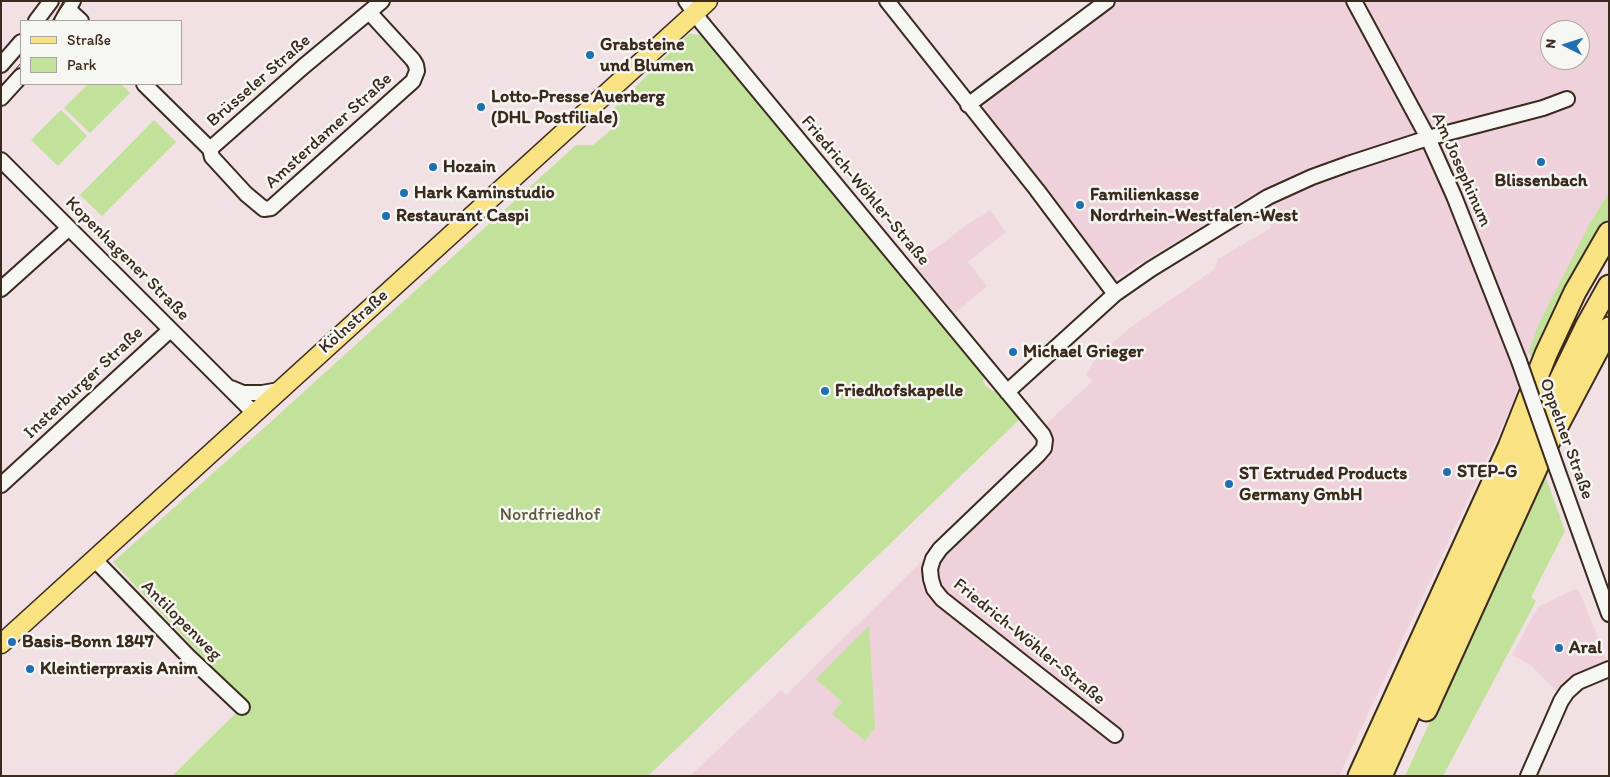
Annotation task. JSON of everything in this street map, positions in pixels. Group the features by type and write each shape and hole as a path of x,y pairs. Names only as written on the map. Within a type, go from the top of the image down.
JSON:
{"highway":[{"path":"1359,776 1509,447 1554,336 1575,292 1609,233"},
{"path":"1509,447 1609,257"},
{"path":"1381,776 1446,624 1527,447 1582,334 1609,286"},
{"path":"1418,693 1428,679 1474,578 1609,317"},
{"path":"1396,776 1545,449 1609,328"}],"main road":[{"name":"Kölnstraße","path":"1,644 95,560 690,8 708,1"}],"street":[{"path":"37,20 51,1"},
{"path":"887,1 1063,224 1115,294"},
{"path":"968,105 1106,1"},
{"name":"Am Josephinum","path":"1354,1 1428,138 1458,205 1519,361"},
{"name":"Brüsseler Straße","path":"145,85 210,149 373,6"},
{"name":"Amsterdamer Straße","path":"210,149 212,157 246,194 264,209 271,208 413,81 417,71 416,65 373,6"},
{"name":"Friedrich-Wöhler-Straße","path":"690,8 1043,435 1045,440 1044,448 940,549 933,559 930,579 934,589 942,599 1116,736"},
{"path":"68,11 80,20"},
{"path":"1,65 20,43"},
{"path":"1,98 20,77"},
{"path":"1007,392 1115,294 1151,269 1268,198 1312,177 1348,164 1428,138 1543,108 1567,99"},
{"name":"Kopenhagener Straße","path":"1,160 254,413"},
{"path":"1,289 69,228"},
{"name":"Insterburger Straße","path":"1,485 170,330"},
{"name":"Oppelner Straße","path":"1519,361 1609,614"},
{"name":"Kopenhagener Straße","path":"226,385 243,394 279,390"},
{"name":"Antilopenweg","path":"95,560 188,656 242,707"},
{"path":"1528,776 1561,701 1567,692 1578,682 1609,670"}],"shaded area":[{"path":"1118,1 1609,1 1609,192 1590,223 1538,325 1512,405 1339,776 690,776 781,690 786,695 1041,444 1034,436 1092,381 1086,374 1097,357 1127,330 1215,269 1218,259 1271,228 1266,213 1255,193 1115,279 985,116 986,100"},
{"path":"990,210 1006,232 968,262 987,286 955,313 916,266 925,256"},
{"name":"Aral","path":"1575,589 1580,593 1608,663 1559,694 1531,665 1512,655 1538,607"}],"green space":[{"name":"Nordfriedhof","path":"689,34 701,35 984,377 983,382 985,385 992,391 996,390 1020,419 648,776 172,776 246,703 113,562 576,145 593,145 611,130 607,115"},
{"path":"87,85 122,85 130,93 90,133 64,108"},
{"path":"61,110 87,136 58,166 31,140"},
{"path":"154,120 176,142 102,216 80,195"},
{"path":"1609,192 1609,222 1585,261 1535,367 1529,352 1538,325 1590,223"},
{"path":"1544,472 1565,531 1531,597 1536,601 1443,776 1405,776"},
{"path":"869,626 875,727 865,741 832,714 842,702 816,679"}],"tram line":[{"path":"53,20 66,1"},
{"path":"1,86 20,64"}],"place":[{"name":"Grabsteine und Blumen","path":"590,55"},
{"name":"Lotto-Presse Auerberg (DHL Postfiliale)","path":"481,107"},
{"name":"Blissenbach","path":"1541,162"},
{"name":"Hozain","path":"433,167"},
{"name":"Hark Kaminstudio","path":"404,193"},
{"name":"Familienkasse Nordrhein-Westfalen-West","path":"1080,205"},
{"name":"Restaurant Caspi","path":"386,216"},
{"name":"Michael Grieger","path":"1013,352"},
{"name":"Friedhofskapelle","path":"825,391"},
{"name":"STEP-G","path":"1447,472"},
{"name":"ST Extruded Products Germany GmbH","path":"1229,484"},
{"name":"Basis-Bonn 1847","path":"12,642"},
{"name":"Aral","path":"1559,648"},
{"name":"Kleintierpraxis Anim","path":"30,669"}]}
